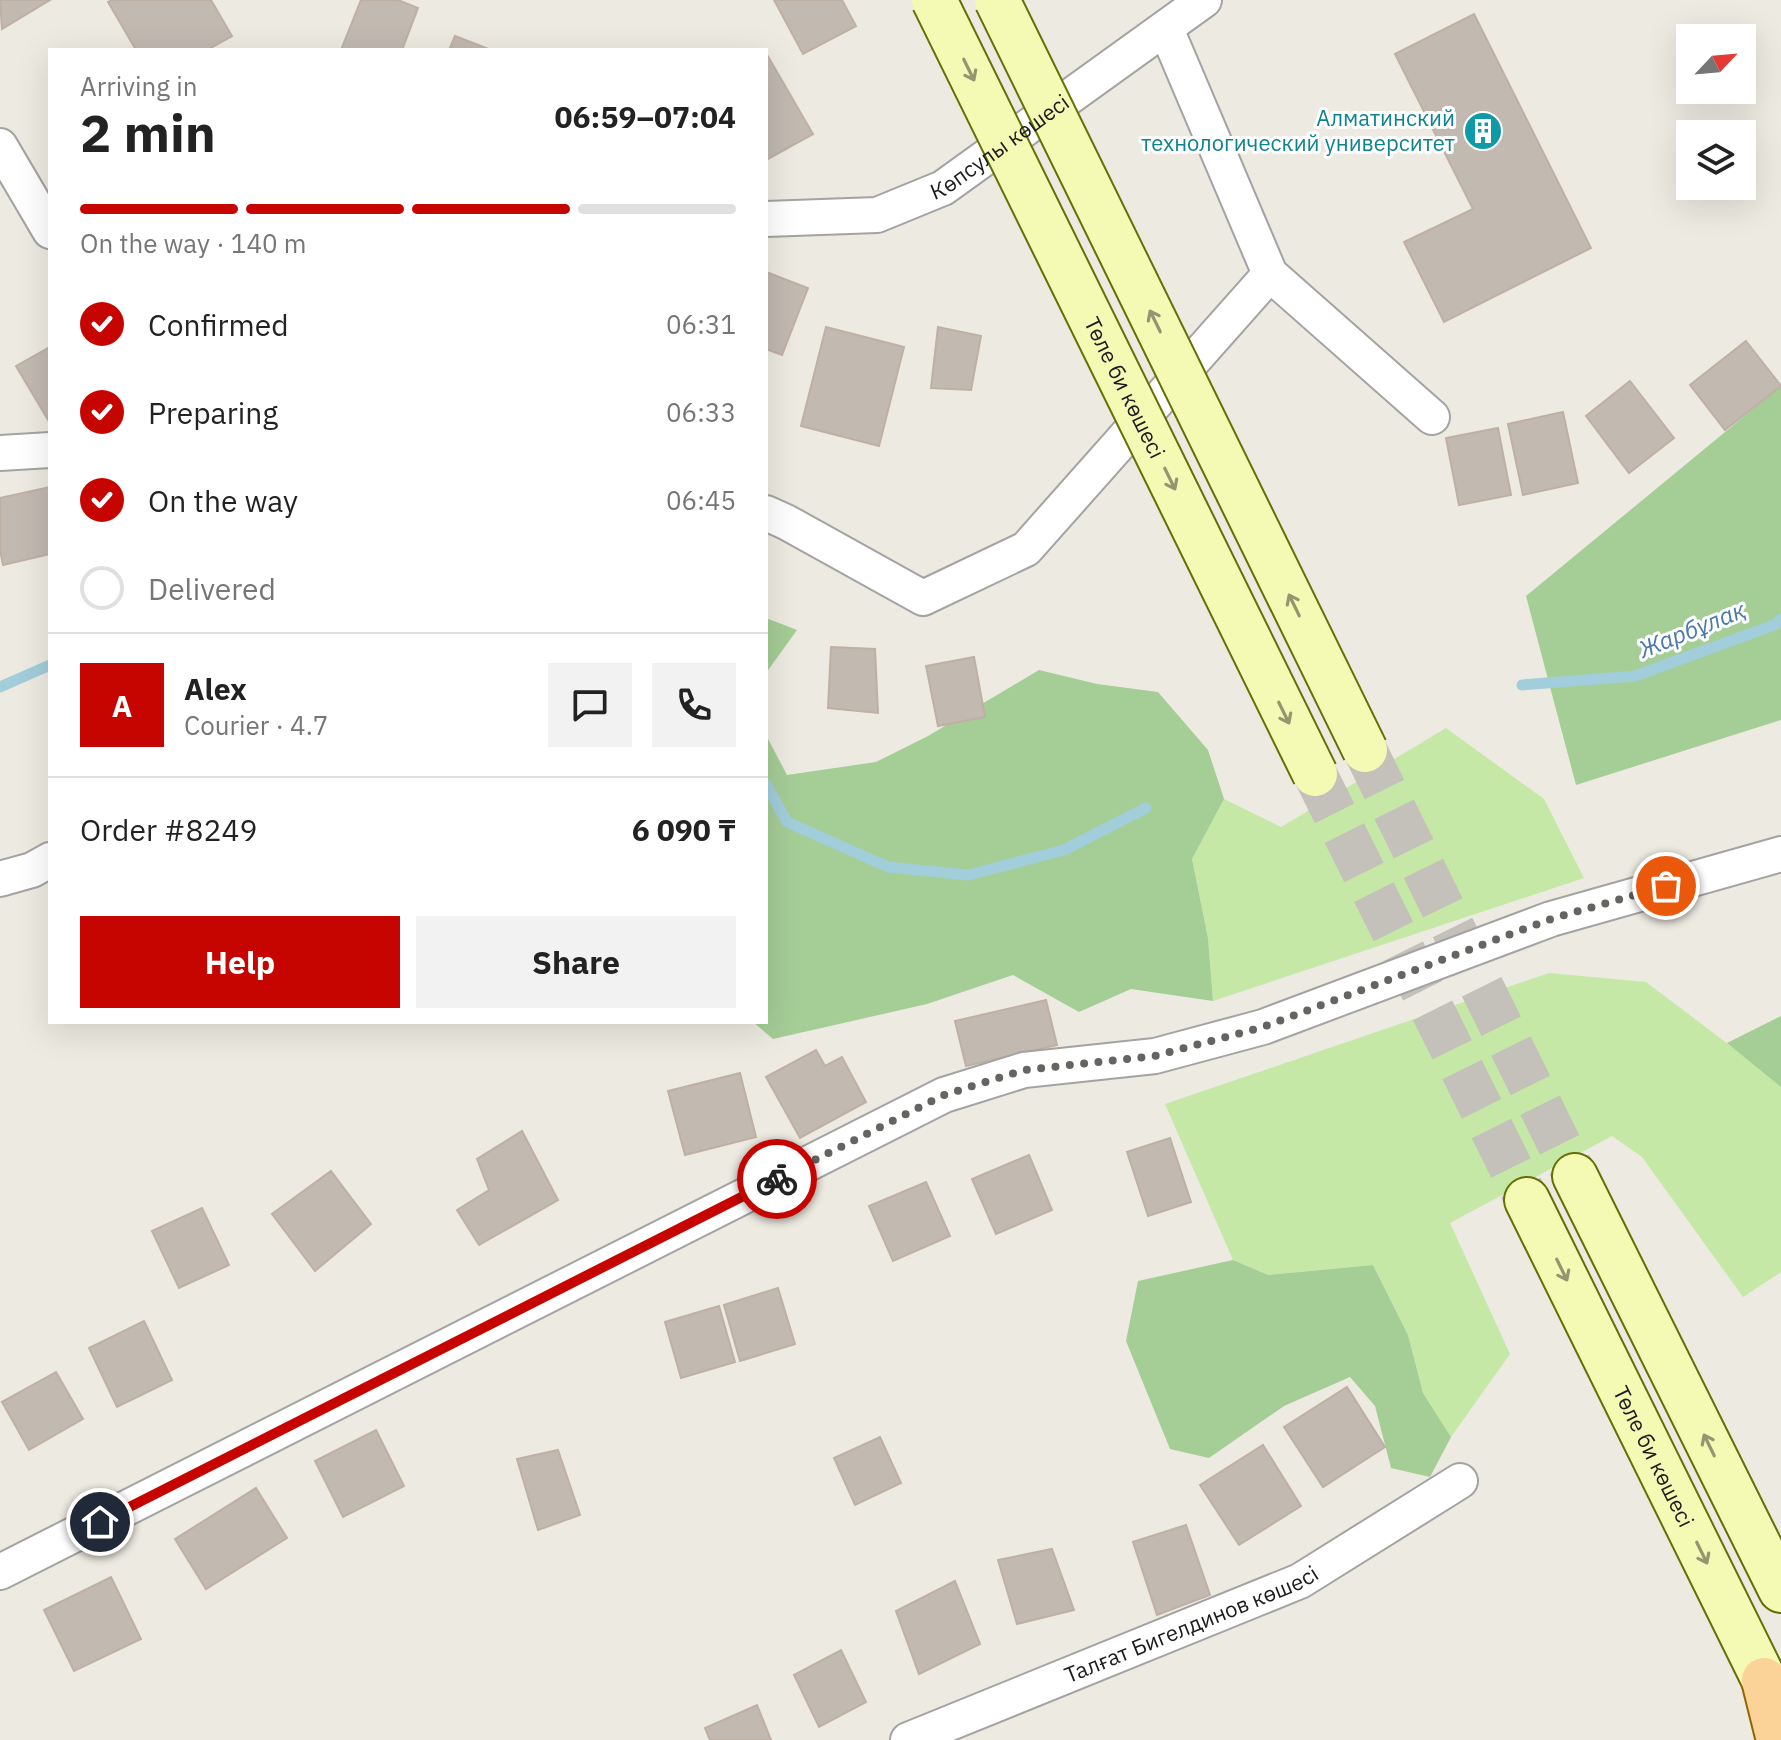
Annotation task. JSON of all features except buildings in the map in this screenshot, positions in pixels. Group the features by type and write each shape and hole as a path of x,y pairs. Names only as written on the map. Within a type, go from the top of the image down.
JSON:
{"main road":[{"name":"Төле би көшесі","path":"934,0 1315,774"},
{"path":"997,0 1365,750"},
{"path":"1575,1176 1781,1590"},
{"name":"Төле би көшесі","path":"1527,1200 1773,1697"},
{"path":"1773,1697 1779,1740"}],"street":[{"name":"Көпсулы көшесі","path":"768,219 877,215 943,188 1204,0"},
{"path":"1166,29 1270,274 1432,417"},
{"path":"0,146 48,228"},
{"path":"768,514 923,598 1026,549 1270,274"},
{"path":"0,453 48,450"},
{"path":"0,1572 944,1095 1024,1070 1155,1056 1263,1027 1551,919 1781,854"},
{"path":"0,879 32,870 48,861"},
{"name":"Талғат Бигелдинов көшесі","path":"908,1740 1300,1581 1460,1481"}],"green space":[{"path":"1781,386 1781,720 1576,785 1526,596"},
{"path":"768,619 797,630 768,670"},
{"path":"1039,670 1097,684 1158,692 1208,750 1224,799 1192,859 1208,938 1213,1001 1131,989 1079,1012 1013,975 927,1004 773,1039 755,1024 768,1024 768,739 787,775 876,762 928,736"},
{"path":"1446,728 1544,799 1584,878 1213,1001 1208,938 1192,859 1224,799 1281,827"},
{"path":"1549,973 1646,982 1781,1084 1781,1272 1743,1297 1642,1157 1612,1136 1450,1223 1510,1354 1451,1437 1423,1393 1408,1335 1373,1265 1268,1275 1233,1260 1165,1104"},
{"path":"1781,1016 1781,1087 1727,1043"},
{"path":"1233,1260 1268,1275 1373,1265 1408,1335 1423,1393 1451,1437 1430,1477 1391,1468 1375,1406 1350,1377 1284,1406 1209,1458 1170,1449 1126,1341 1138,1281"}],"waterway":[{"name":"Жарбұлақ","path":"1522,685 1635,676 1774,625 1781,619"},
{"name":"Жарбұлақ","path":"0,687 48,666"},
{"name":"Жарбұлақ","path":"768,788 787,822 888,867 968,875 1064,850 1146,808"}],"tunnel":[{"path":"1365,750 1575,1176"},
{"path":"1315,774 1527,1200"}],"way so far":[{"path":"777,1179 944,1095 1024,1070 1155,1056 1263,1027 1551,919 1666,886"}],"place":[{"name":"Алматинский технологический университет","path":"1483,131"}],"route":[{"path":"100,1522 777,1179"}]}
